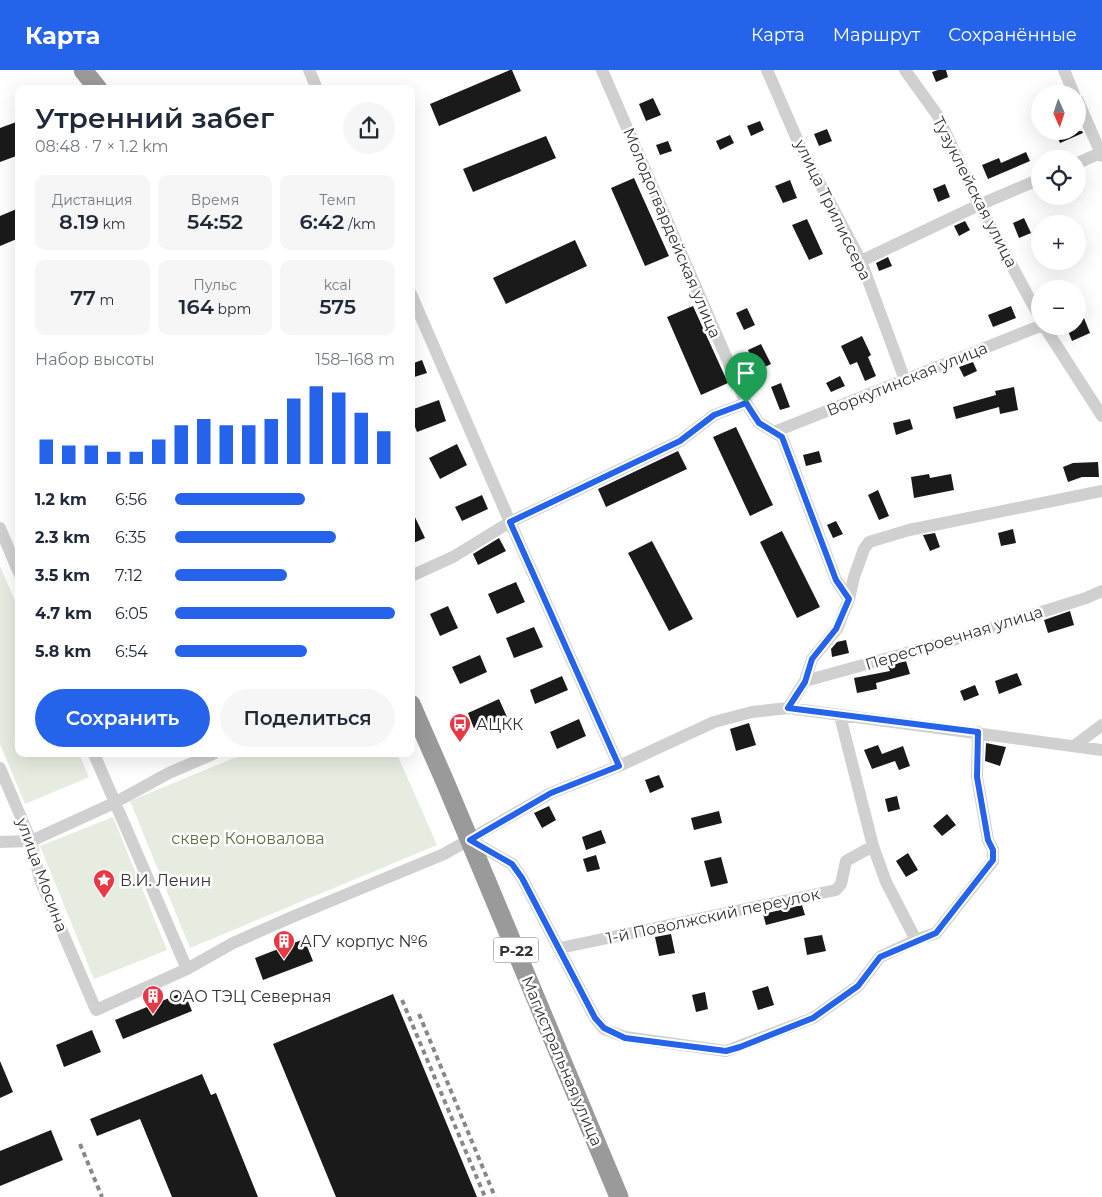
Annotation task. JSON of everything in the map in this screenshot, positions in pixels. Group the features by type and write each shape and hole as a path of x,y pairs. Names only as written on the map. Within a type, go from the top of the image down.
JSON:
{"highway":[{"path":"84,70 95,85"},
{"name":"Магистральная улица","path":"415,713 619,1197"}],"street":[{"path":"309,70 315,85"},
{"name":"Молодогвардейская улица","path":"602,70 746,403 759,423 782,437 836,580 849,599"},
{"name":"улица Трилиссера","path":"767,70 800,146 861,261 905,380"},
{"name":"Тузуклейская улица","path":"905,70 938,116 979,205 1031,301"},
{"path":"1064,70 1070,85"},
{"path":"1086,119 1101,154 1086,160"},
{"path":"861,261 979,205 1031,183"},
{"path":"415,303 619,766"},
{"name":"Воркутинская улица","path":"774,432 1031,330"},
{"path":"1050,335 1102,416"},
{"path":"415,574 453,557 510,522 680,441 714,415 746,403"},
{"path":"788,708 805,682 812,659 836,629 849,599 854,577 864,549 869,542 909,530 1102,491"},
{"path":"0,528 15,564"},
{"name":"Перестроечная улица","path":"805,682 950,641 1077,601 1102,591"},
{"path":"95,757 187,969 233,943 444,854 551,793 619,766 714,722 752,712 788,708 1102,750"},
{"path":"840,716 873,846 886,882 916,940"},
{"path":"1074,746 1102,725"},
{"path":"470,840 512,864 522,878 595,1018 604,1028 625,1038 726,1051 813,1018 858,986 880,957 936,933 993,860 993,850 988,840 977,777 978,732"},
{"path":"0,842 31,841 114,803 169,773 205,757"},
{"name":"улица Мосина","path":"0,768 31,841 40,880 96,1010 187,969"},
{"name":"1-й Поволжский переулок","path":"560,948 836,890 841,884 846,861 873,846"}],"green space":[{"path":"0,566 15,601 15,757 80,757 89,777 25,804 0,744"},
{"name":"сквер Коновалова","path":"237,757 398,757 437,845 190,948 130,801"},
{"path":"113,817 167,950 94,979 40,846"}],"building":[{"path":"512,70 521,91 439,126 430,104"},
{"path":"946,70 948,77 936,82 932,72"},
{"path":"653,98 661,115 646,121 639,104"},
{"path":"760,121 764,130 751,136 747,126"},
{"path":"15,122 15,156 0,162 0,128"},
{"path":"827,129 832,141 819,146 814,134"},
{"path":"730,135 734,143 720,150 716,141"},
{"path":"546,136 556,158 473,192 463,169"},
{"path":"668,141 672,151 660,155 656,145"},
{"path":"1026,152 1030,161 988,179 982,165 999,158 1001,163"},
{"path":"634,178 669,256 645,266 611,188"},
{"path":"790,180 797,198 783,203 775,186"},
{"path":"945,184 950,197 938,202 933,189"},
{"path":"15,210 15,240 0,246 0,216"},
{"path":"1024,218 1031,233 1019,238 1013,223"},
{"path":"807,219 823,254 809,260 792,225"},
{"path":"965,221 970,230 959,236 954,226"},
{"path":"575,240 587,266 506,304 493,278"},
{"path":"888,257 892,266 879,271 876,263"},
{"path":"693,306 728,383 701,395 667,317"},
{"path":"1011,306 1016,318 993,327 988,315"},
{"path":"747,308 755,325 744,330 736,313"},
{"path":"1086,323 1090,333 1086,335"},
{"path":"1070,335 1086,335 1072,341"},
{"path":"862,336 871,355 868,357 876,376 865,381 857,362 850,365 841,346"},
{"path":"761,344 771,364 758,370 748,350"},
{"path":"422,360 427,373 415,377 415,363"},
{"path":"973,362 977,371 964,377 959,367"},
{"path":"840,376 845,386 831,392 826,383"},
{"path":"781,383 790,407 780,410 771,387"},
{"path":"1014,387 1018,410 1000,414 999,407 956,419 953,407 996,395 995,391"},
{"path":"439,400 446,421 417,432 415,427 415,409"},
{"path":"910,419 913,429 896,435 893,423"},
{"path":"736,427 773,505 750,516 713,437"},
{"path":"457,444 467,465 440,479 429,458"},
{"path":"678,451 687,469 606,507 598,489"},
{"path":"819,451 822,462 806,466 803,455"},
{"path":"1098,462 1099,477 1082,477 1068,482 1063,467 1073,463"},
{"path":"929,474 930,478 951,474 954,490 914,498 911,477"},
{"path":"878,490 889,516 879,520 868,495"},
{"path":"482,495 488,509 462,521 455,507"},
{"path":"415,517 425,538 415,542"},
{"path":"836,521 843,534 833,538 827,525"},
{"path":"1013,529 1016,543 1001,546 998,533"},
{"path":"782,531 820,607 797,618 760,542"},
{"path":"935,533 940,547 930,551 923,535"},
{"path":"499,538 506,551 478,565 473,554"},
{"path":"652,541 693,619 669,631 628,553"},
{"path":"516,582 525,602 497,614 488,594"},
{"path":"448,606 458,628 440,636 430,614"},
{"path":"1070,611 1074,625 1048,633 1044,620"},
{"path":"534,627 543,647 514,658 506,638"},
{"path":"846,640 849,653 832,657 831,649 837,642"},
{"path":"480,655 487,672 460,684 452,667"},
{"path":"906,661 910,674 876,683 877,689 857,693 854,678 890,671 888,666"},
{"path":"1017,673 1022,685 999,694 995,681"},
{"path":"562,676 568,690 535,704 530,690"},
{"path":"975,685 979,695 964,701 960,691"},
{"path":"499,699 507,717 475,731 468,713"},
{"path":"579,719 586,736 557,749 550,732"},
{"path":"749,723 756,745 736,751 730,729"},
{"path":"986,743 1006,747 1000,766 985,761"},
{"path":"878,745 882,754 903,746 910,766 899,770 895,761 872,769 864,750"},
{"path":"659,775 664,787 650,793 645,780"},
{"path":"897,796 900,809 888,812 885,799"},
{"path":"549,806 556,820 542,828 534,813"},
{"path":"719,811 722,823 694,830 691,818"},
{"path":"947,814 956,825 942,836 933,826"},
{"path":"601,830 606,843 586,850 582,837"},
{"path":"908,853 918,870 906,877 896,861"},
{"path":"596,855 600,869 587,872 583,859"},
{"path":"721,857 728,883 711,887 704,861"},
{"path":"802,905 805,915 766,925 763,914"},
{"path":"671,934 675,953 659,956 655,937"},
{"path":"822,935 826,951 807,955 804,938"},
{"name":"АГУ корпус №6","path":"304,939 313,961 263,980 255,958"},
{"path":"768,986 774,1005 758,1010 752,991"},
{"name":"ОАО ТЭЦ Северная","path":"184,992 192,1011 123,1039 115,1020"},
{"path":"705,992 708,1009 696,1012 692,995"},
{"path":"393,994 477,1197 336,1197 273,1044"},
{"path":"92,1030 101,1052 64,1067 56,1045"},
{"path":"0,1061 13,1092 0,1098"},
{"path":"202,1074 211,1095 216,1093 258,1197 172,1197 140,1119 97,1136 90,1119"},
{"path":"51,1130 63,1160 0,1186 0,1151"}],"railway":[{"path":"402,1000 485,1197"},
{"path":"419,1014 495,1197"},
{"path":"80,1144 102,1197"}],"place":[{"name":"АЦКК","path":"460,743"},
{"name":"В.И. Ленин","path":"104,899"},
{"name":"АГУ корпус №6","path":"284,960"},
{"name":"ОАО ТЭЦ Северная","path":"153,1015"}],"route":[{"path":"746,403 759,423 782,437 836,580 849,599 836,629 812,659 805,682 788,708 978,732 977,777 988,840 993,850 993,860 936,933 880,957 858,986 813,1018 726,1051 625,1038 604,1028 595,1018 522,878 512,864 470,840 551,793 619,766 510,522 680,441 714,415 746,403"}]}
